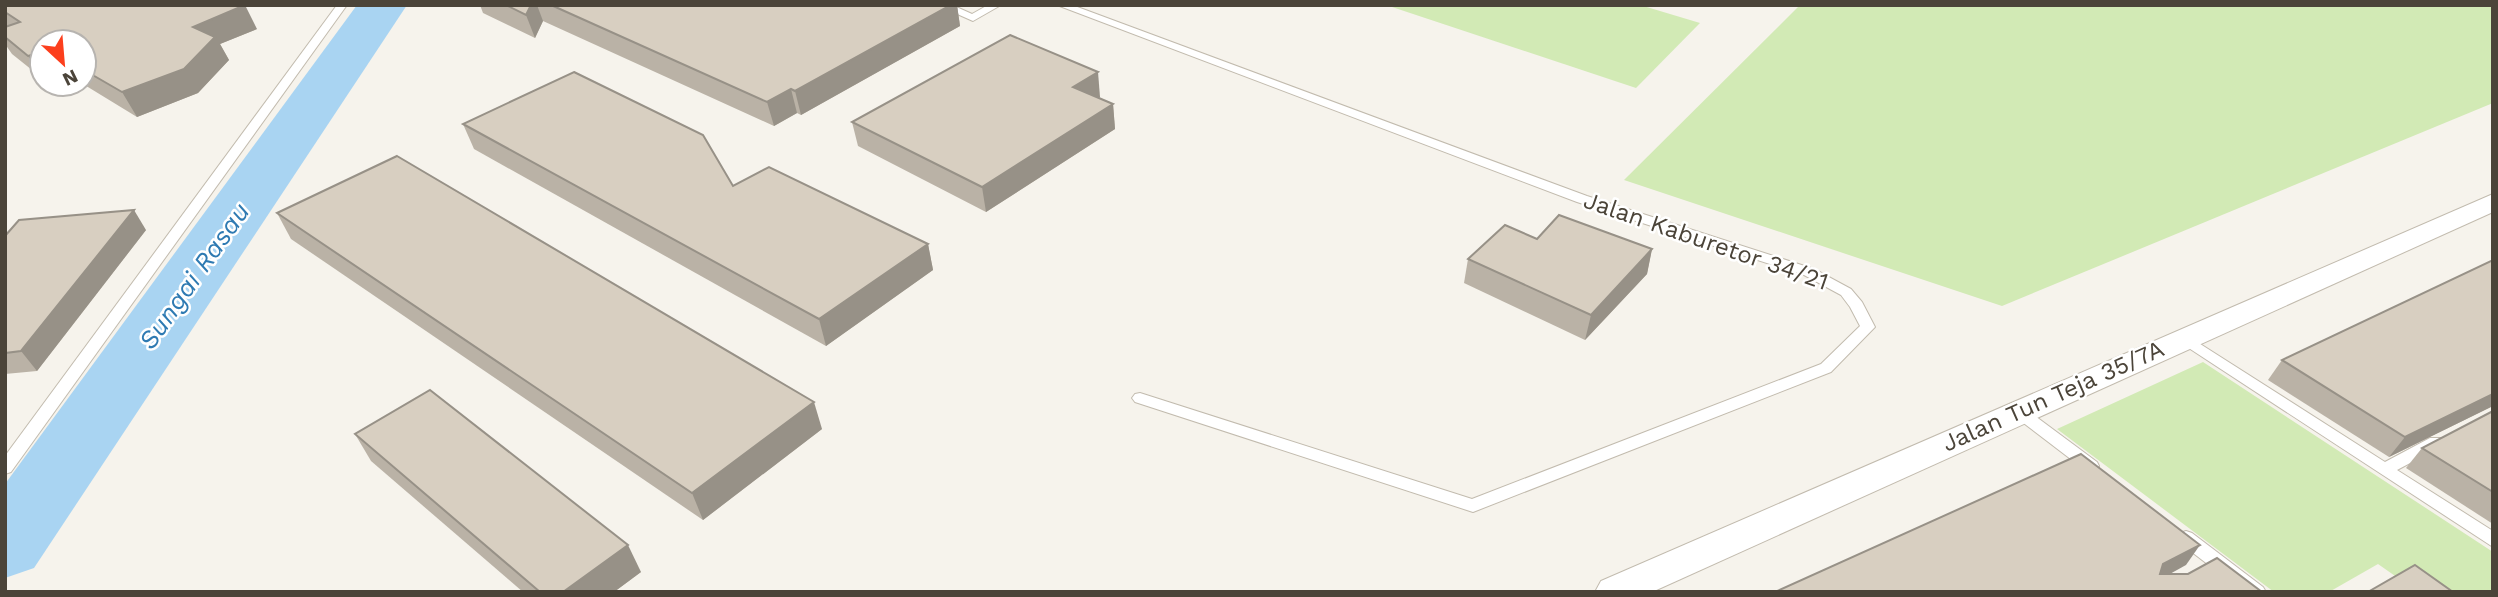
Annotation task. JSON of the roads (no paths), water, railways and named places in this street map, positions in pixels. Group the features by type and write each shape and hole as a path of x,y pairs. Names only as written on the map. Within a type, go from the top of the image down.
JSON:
{"street":[{"name":"Jalan Tun Teja 35/7A","path":"1614,592 2493,202"}],"lane":[{"path":"5,468 342,5"},
{"path":"942,5 973,18 996,5"},
{"name":"Jalan Kaburetor 34/21","path":"1062,5 1582,199 1809,272 1838,285 1855,299 1868,327 1826,368 1473,506 1140,398"},
{"path":"2183,338 2493,540"},
{"path":"2018,411 2106,478"},
{"path":"2385,469 2445,438"},
{"path":"2172,527 2210,564 2257,592"}],"waterway":[{"name":"Sungai Rasau","path":"5,546 382,5"}]}
